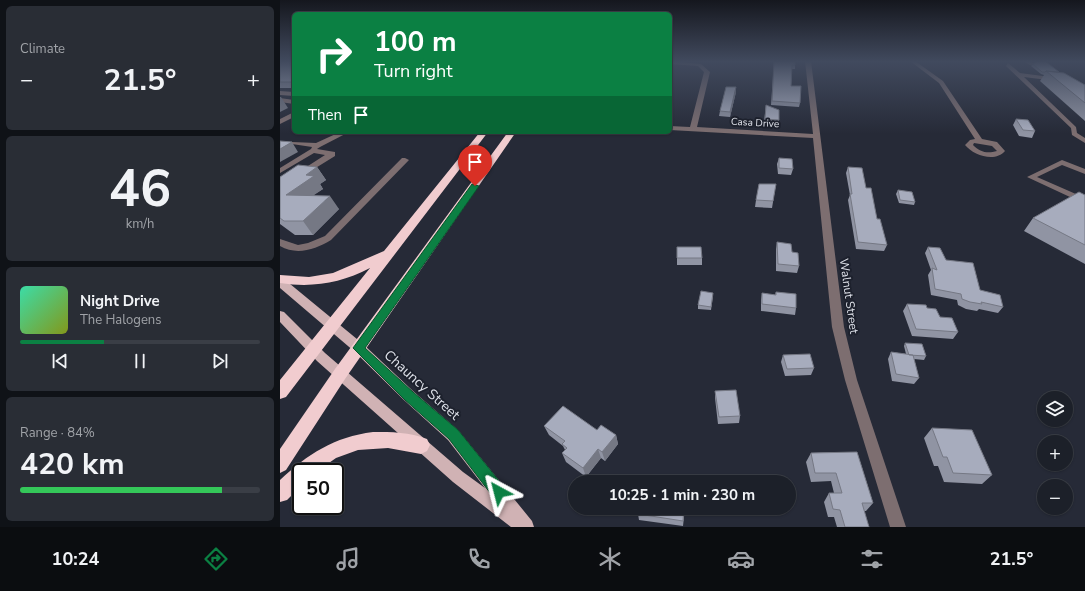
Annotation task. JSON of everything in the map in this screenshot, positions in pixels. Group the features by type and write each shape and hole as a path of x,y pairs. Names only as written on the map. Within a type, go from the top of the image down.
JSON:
{"highway":[{"path":"280,392 482,134"},
{"path":"280,464 340,374 511,134"},
{"path":"280,281 304,283 319,282 338,277 363,267 389,253"},
{"path":"314,463 324,455 355,442 388,439 421,445"},
{"path":"280,493 292,482"}],"main road":[{"name":"Chauncy Street","path":"280,281 331,326 359,348 409,396 453,435 525,527"},
{"name":"Chauncy Street","path":"280,315 340,374 421,445 458,477 525,527"}],"street":[{"path":"693,129 704,86"},
{"name":"Walnut Street","path":"811,86 838,327 851,380 898,527"},
{"path":"943,86 980,140"},
{"path":"1030,86 1074,128 1074,134 1085,141"},
{"path":"280,93 292,94"},
{"path":"280,100 292,102"},
{"path":"280,122 292,115"},
{"name":"Casa Drive","path":"672,128 816,136"},
{"path":"280,171 315,148 342,134"},
{"path":"280,188 332,154 294,143"},
{"path":"280,242 288,248 299,248 315,246 328,238 405,160"},
{"path":"1085,172 1062,162 1031,177 1085,201"}],"building":[{"path":"773,86 801,86 800,103 772,101"},
{"path":"1064,86 1085,86 1085,103"},
{"path":"726,87 736,87 730,112 720,111"},
{"path":"766,105 779,110 779,120 765,119"},
{"path":"1016,119 1028,120 1035,131 1023,130"},
{"path":"280,141 292,142 280,149"},
{"path":"779,158 792,159 793,169 779,168"},
{"path":"298,165 317,167 306,175 314,176 286,195 330,196 303,221 284,221 280,218 280,177"},
{"path":"848,167 862,168 866,188 871,188 877,219 880,219 887,245 858,242 850,194 852,194"},
{"path":"759,184 776,184 773,201 756,200"},
{"path":"898,190 912,192 915,202 900,200"},
{"path":"1079,192 1085,195 1085,245 1033,218"},
{"path":"777,242 791,244 792,252 798,253 799,266 778,264"},
{"path":"677,247 701,247 702,258 677,258"},
{"path":"928,247 940,248 946,260 973,263 980,290 1000,295 1003,307 981,302 982,304 970,302 962,299 961,294 935,289 932,268 937,270"},
{"path":"701,291 713,293 711,307 698,305"},
{"path":"776,292 796,294 796,308 762,304 762,293 776,295"},
{"path":"907,304 926,305 927,308 936,309 940,317 952,318 958,332 916,329"},
{"path":"905,343 922,344 926,356 909,355"},
{"path":"891,352 913,355 919,378 896,374"},
{"path":"810,354 814,368 787,369 783,355"},
{"path":"736,390 740,416 719,417 715,391"},
{"path":"563,406 597,430 601,425 616,435 602,452 598,449 583,468 562,453 567,448 562,444 565,441 544,426"},
{"path":"932,428 972,430 992,475 953,473 947,457 943,457"},
{"path":"857,452 873,503 862,503 869,527 845,527 840,510 833,509 829,493 842,493 836,473 815,473 811,453"},
{"path":"644,515 683,515 683,521"}],"route":[{"path":"475,186 359,348 409,396 453,435 499,492"}]}
